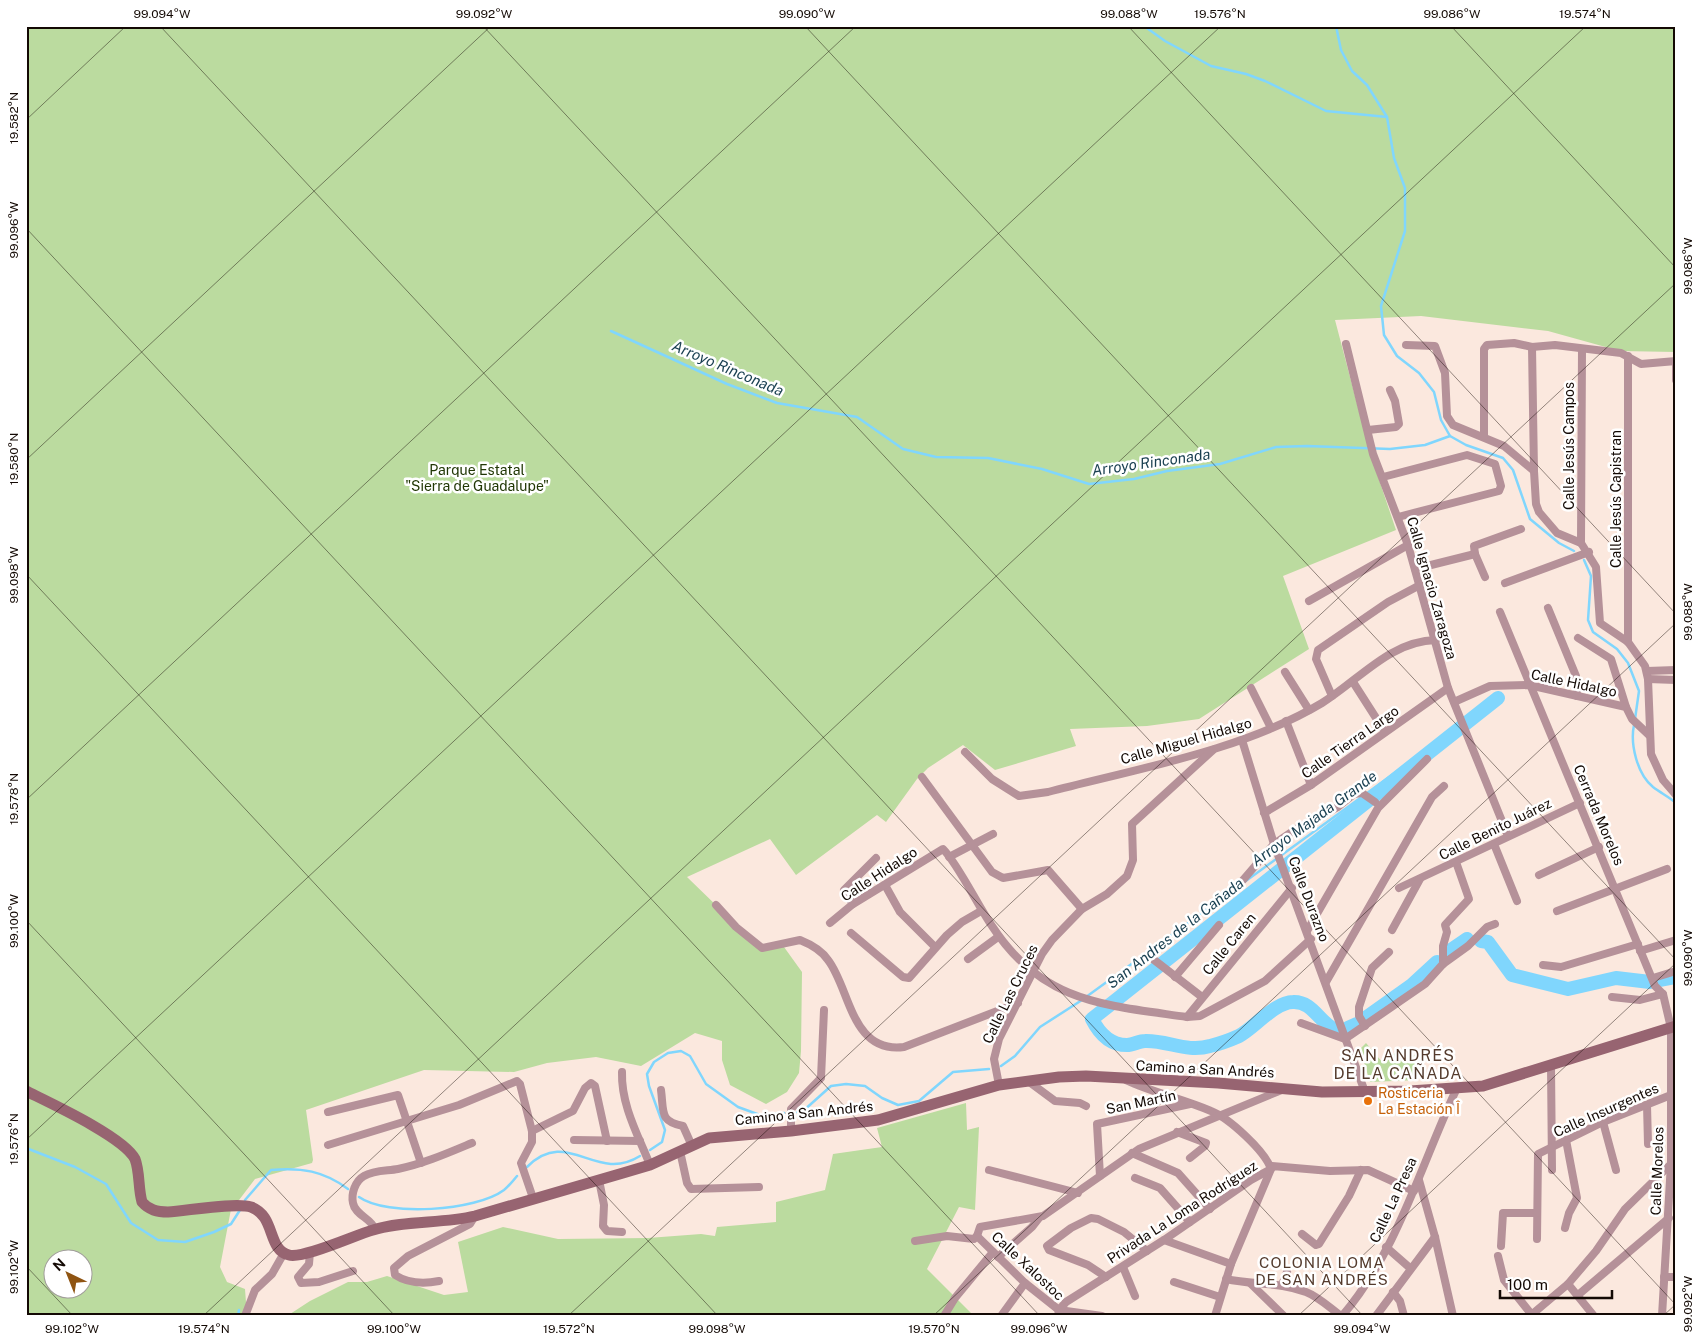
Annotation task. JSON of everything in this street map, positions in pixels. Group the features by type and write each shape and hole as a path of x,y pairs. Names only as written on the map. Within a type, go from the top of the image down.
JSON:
{"street":[{"path":"1484,436 1485,347 1514,343 1532,347 1555,346 1621,353 1641,364 1676,360 1676,380"},
{"name":"Calle Ignacio Zaragoza","path":"1346,344 1373,454 1408,545 1448,688 1508,836"},
{"path":"1406,345 1435,346 1445,373 1448,417 1457,428 1484,436 1504,446 1534,471"},
{"path":"1532,347 1536,504 1539,512 1557,533 1581,543 1588,552 1597,570 1599,621 1605,628 1628,642 1647,670 1650,754 1655,767 1666,785 1676,794"},
{"name":"Calle Jesús Campos","path":"1581,543 1582,349"},
{"name":"Calle Jesús Capistran","path":"1628,356 1628,642"},
{"path":"1368,430 1396,427 1399,424 1395,401 1390,390"},
{"path":"1383,477 1468,456 1496,464 1500,489 1398,517"},
{"path":"1485,577 1474,548 1478,544 1520,529"},
{"path":"1308,601 1408,545"},
{"path":"1505,583 1588,552"},
{"path":"1415,569 1475,554"},
{"path":"1332,696 1316,659 1316,653 1328,641 1388,602 1420,585"},
{"path":"1548,608 1576,676 1577,696"},
{"name":"Cerrada Morelos","path":"1500,612 1529,685 1599,847 1639,948 1654,981 1663,994"},
{"path":"1578,638 1611,659 1626,707"},
{"name":"Calle Miguel Hidalgo","path":"965,752 992,778 1019,796 1048,792 1242,740 1286,722 1309,710 1353,682 1379,661 1407,645 1436,640"},
{"path":"1647,670 1676,670"},
{"path":"1285,672 1309,710"},
{"path":"1648,679 1676,680"},
{"path":"1353,682 1385,732"},
{"name":"Calle Hidalgo","path":"1454,702 1490,686 1529,685 1626,707 1632,719 1649,734"},
{"path":"1251,688 1271,728"},
{"name":"Calle Tierra Largo","path":"1264,813 1310,785 1448,688"},
{"path":"1286,722 1310,785"},
{"name":"Calle Durazno","path":"1242,740 1274,844 1311,939 1365,1092"},
{"name":"Calle Las Cruces","path":"999,1085 995,1068 995,1051 1047,946 1082,909 1107,894 1127,876 1132,868 1132,830 1136,819 1179,783 1215,748"},
{"path":"1307,931 1378,808 1427,759"},
{"path":"922,778 941,801 970,845 992,872 1003,878 1048,870 1082,909"},
{"name":"Calle Durazno","path":"1326,982 1432,797 1444,786"},
{"path":"1243,880 1274,844 1299,827 1338,807 1354,794 1362,793 1375,802"},
{"name":"Calle Benito Juárez","path":"1398,888 1580,802"},
{"path":"993,834 949,857 981,911 998,937 1033,973 1066,992 1100,1004 1187,1017 1200,1016 1266,981 1311,939"},
{"path":"1494,844 1517,901"},
{"path":"1539,875 1599,847"},
{"name":"Calle Hidalgo","path":"830,923 853,904 942,849 949,857"},
{"path":"853,904 844,890 876,858"},
{"path":"1443,964 1442,946 1447,932 1446,924 1469,899 1456,862"},
{"path":"1557,911 1615,887 1667,869"},
{"path":"1392,930 1420,879"},
{"path":"885,885 900,912 935,947"},
{"name":"Calle Caren","path":"1187,1017 1292,888"},
{"path":"716,905 736,927 762,948 800,940 823,954 834,968 848,1007 859,1026 878,1042 887,1046 904,1047 1018,1003"},
{"path":"851,933 904,977 909,978 935,947 962,922 981,911"},
{"path":"1300,1023 1345,1039 1425,984 1443,964 1468,946 1487,927 1495,924"},
{"path":"1175,977 1219,925"},
{"path":"968,959 998,937"},
{"path":"1543,965 1561,967 1676,940"},
{"path":"1365,1026 1359,1016 1359,1007 1372,968 1389,952"},
{"path":"1149,956 1202,997"},
{"path":"1654,981 1676,971"},
{"path":"1612,998 1640,1000 1663,994 1674,1027"},
{"path":"792,1132 791,1109 821,1078 824,1010"},
{"name":"Camino a San Andrés","path":"284,1253 292,1255 310,1252 375,1229 474,1216 650,1165 715,1137 792,1132 889,1118 999,1085 1086,1076 1284,1089 1365,1092 1484,1086 1674,1027"},
{"name":"Calle Morelos","path":"1662,1316 1667,1228 1674,1161 1671,1096 1674,1027"},
{"path":"1551,1066 1552,1170"},
{"path":"622,1072 622,1084 628,1109 650,1165"},
{"path":"1125,1079 1151,1092 1213,1112 1257,1147 1267,1158 1272,1170 1231,1264 1215,1316"},
{"path":"328,1145 459,1105 518,1081 532,1131 532,1142 520,1163 532,1198"},
{"path":"1028,1081 1056,1101 1080,1103 1086,1106"},
{"path":"532,1131 573,1111 585,1088 591,1083 594,1086 607,1141"},
{"name":"Calle La Presa","path":"1341,1316 1363,1290 1386,1247 1419,1180 1431,1145 1457,1088"},
{"path":"944,1316 955,1298 996,1254 1032,1227 1039,1218 1078,1193 1132,1153 1177,1132 1267,1098 1284,1089"},
{"path":"660,1090 666,1119 671,1124 683,1126 692,1146"},
{"path":"26,1091 99,1130 129,1151 136,1162 142,1202 149,1208 168,1212 242,1205 253,1208 266,1218 276,1244 284,1253 272,1274 255,1290 246,1316"},
{"path":"328,1112 395,1094 399,1096 422,1163"},
{"name":"Calle Insurgentes","path":"1552,1147 1603,1122 1671,1096"},
{"name":"San Martín","path":"1100,1176 1096,1125 1191,1104"},
{"path":"1647,1106 1648,1144"},
{"path":"1603,1122 1616,1170"},
{"path":"1177,1132 1206,1143 1205,1146 1190,1158"},
{"path":"574,1140 640,1141"},
{"path":"1565,1228 1569,1213 1577,1198 1566,1140"},
{"path":"375,1229 354,1208 352,1201 354,1189 359,1179 375,1172 422,1163 472,1144"},
{"path":"1536,1239 1537,1156 1552,1147"},
{"path":"680,1151 687,1183 691,1189 759,1187"},
{"path":"1132,1153 1178,1173 1210,1209"},
{"path":"1498,1256 1504,1280 1531,1315 1568,1284 1596,1251 1625,1209 1674,1161"},
{"name":"Privada La Loma Rodríguez","path":"1058,1313 1066,1302 1164,1240 1251,1180 1272,1170 1272,1166 1330,1171 1368,1170 1414,1191"},
{"path":"989,1170 1078,1193"},
{"path":"1302,1234 1318,1245 1349,1196 1361,1170"},
{"path":"1135,1178 1160,1188 1190,1222"},
{"path":"599,1180 604,1205 603,1226 607,1231 622,1232"},
{"path":"1419,1180 1454,1316"},
{"path":"1502,1246 1503,1213 1537,1213"},
{"path":"439,1281 427,1284 410,1282 395,1275 394,1268 408,1256 470,1224 474,1216"},
{"path":"915,1241 947,1236 974,1239 980,1227 1039,1218"},
{"path":"1106,1277 1088,1266 1049,1250 1047,1246 1072,1228 1091,1218 1098,1219 1124,1232 1147,1251"},
{"path":"1578,1295 1669,1218"},
{"path":"1667,1228 1676,1227"},
{"name":"Calle Xalostoc","path":"977,1236 1058,1313"},
{"path":"1377,1315 1410,1268 1435,1237"},
{"path":"1164,1240 1231,1264"},
{"path":"1386,1247 1410,1268"},
{"path":"310,1252 310,1262 298,1277 299,1282 319,1282 353,1271"},
{"path":"1123,1267 1135,1296"},
{"path":"1282,1285 1287,1272"},
{"path":"1664,1277 1676,1277"},
{"path":"1226,1279 1251,1284 1282,1285 1306,1292 1341,1316"},
{"path":"1174,1282 1220,1297"},
{"path":"1002,1316 1025,1283"},
{"path":"1251,1284 1284,1316"},
{"path":"1568,1284 1594,1316"},
{"path":"1393,1292 1400,1301 1404,1316"},
{"path":"1058,1313 1102,1316"}],"green space":[{"name":"Parque Estatal \"Sierra de Guadalupe\"","path":"26,26 1676,26 1676,352 1620,351 1548,331 1421,316 1335,320 1370,453 1396,530 1283,576 1309,649 1199,719 1147,726 1070,729 1076,746 995,770 963,745 928,768 917,779 886,822 877,815 796,875 770,839 687,877 756,944 784,947 802,972 799,1073 787,1092 766,1104 730,1085 722,1060 722,1041 695,1033 641,1066 596,1057 547,1063 514,1072 424,1070 306,1110 312,1163 255,1179 236,1204 232,1204 220,1267 227,1282 245,1289 247,1316 26,1316"},
{"path":"1366,1043 1383,1063 1395,1053 1402,1062 1416,1054 1418,1080 1370,1082 1360,1049"},
{"path":"966,1103 967,1130 979,1127 975,1210 959,1207 927,1269 974,1316 287,1316 310,1301 348,1282 367,1282 387,1276 444,1295 468,1292 458,1242 503,1227 558,1239 648,1238 701,1234 715,1236 717,1227 776,1222 776,1202 825,1190 833,1154 882,1147 877,1128"}],"waterway":[{"name":"Arroyo Rinconada","path":"1144,26 1165,41 1211,66 1246,74 1265,81 1326,111 1387,117"},
{"name":"Arroyo Rinconada","path":"1336,26 1341,50 1352,71 1367,85 1387,117 1394,158 1405,188 1405,231 1381,306 1384,335 1397,356 1419,373 1434,392 1441,420 1450,436 1466,445 1503,458 1513,470 1530,519 1559,543 1574,551"},
{"name":"Arroyo Rinconada","path":"611,331 727,384 777,403 857,417 903,449 936,457 988,458 1042,469 1089,484 1134,479 1167,471 1220,464 1276,447 1307,446 1390,449 1425,445 1450,436"},
{"name":"Arroyo Rinconada","path":"1584,560 1591,576 1588,620 1593,632 1617,649 1628,663 1639,691 1635,719"},
{"name":"Arroyo Majada Grande","path":"1086,997 1498,698"},
{"name":"San Andres de la Cañada","path":"1336,1030 1325,1023 1306,1005 1293,1002 1279,1006 1239,1036 1202,1048 1153,1041 1143,1041 1129,1045 1115,1043 1098,1029 1092,1019 1498,698"},
{"name":"Arroyo Rinconada","path":"1634,725 1634,750 1639,767 1653,787 1676,803"},
{"name":"San Andres de la Cañada","path":"1448,952 1467,939"},
{"name":"San Andres de la Cañada","path":"1481,941 1488,942 1512,975 1568,989 1616,978 1650,982 1676,977"},
{"name":"San Andres de la Cañada","path":"1367,1017 1412,985 1437,962"},
{"name":"Arroyo Majada Grande","path":"1001,1066 1015,1056 1040,1027 1082,1000"},
{"name":"San Andres de la Cañada","path":"1348,1028 1357,1024"},
{"name":"Arroyo Majada Grande","path":"650,1150 662,1142 665,1130 649,1086 647,1074 654,1062 668,1053 681,1051 690,1056 706,1084 738,1107 760,1115 784,1113"},
{"name":"Arroyo Majada Grande","path":"797,1112 802,1112 831,1086 846,1084 865,1086 882,1098 898,1105 919,1101 953,1072 989,1069"},
{"name":"Arroyo Majada Grande","path":"26,1148 75,1167 106,1184 131,1223 158,1240 185,1242 214,1232 231,1224 240,1210"},
{"name":"Arroyo Majada Grande","path":"527,1167 542,1156 556,1152 569,1153 609,1164 624,1163 640,1156"},
{"name":"Arroyo Majada Grande","path":"245,1200 271,1170 292,1169 321,1174 348,1189"},
{"name":"Arroyo Majada Grande","path":"359,1197 372,1203 390,1207 410,1209 453,1207 491,1197 504,1190 517,1176"},
{"path":"238,1316 239,1310"}],"place":[{"name":"Rosticeria La Estación Î","path":"1368,1101"}],"district":[{"name":"SAN ANDRÉS DE LA CAÑADA","path":"1398,1064"},
{"name":"COLONIA LOMA DE SAN ANDRÉS","path":"1322,1270"}]}
